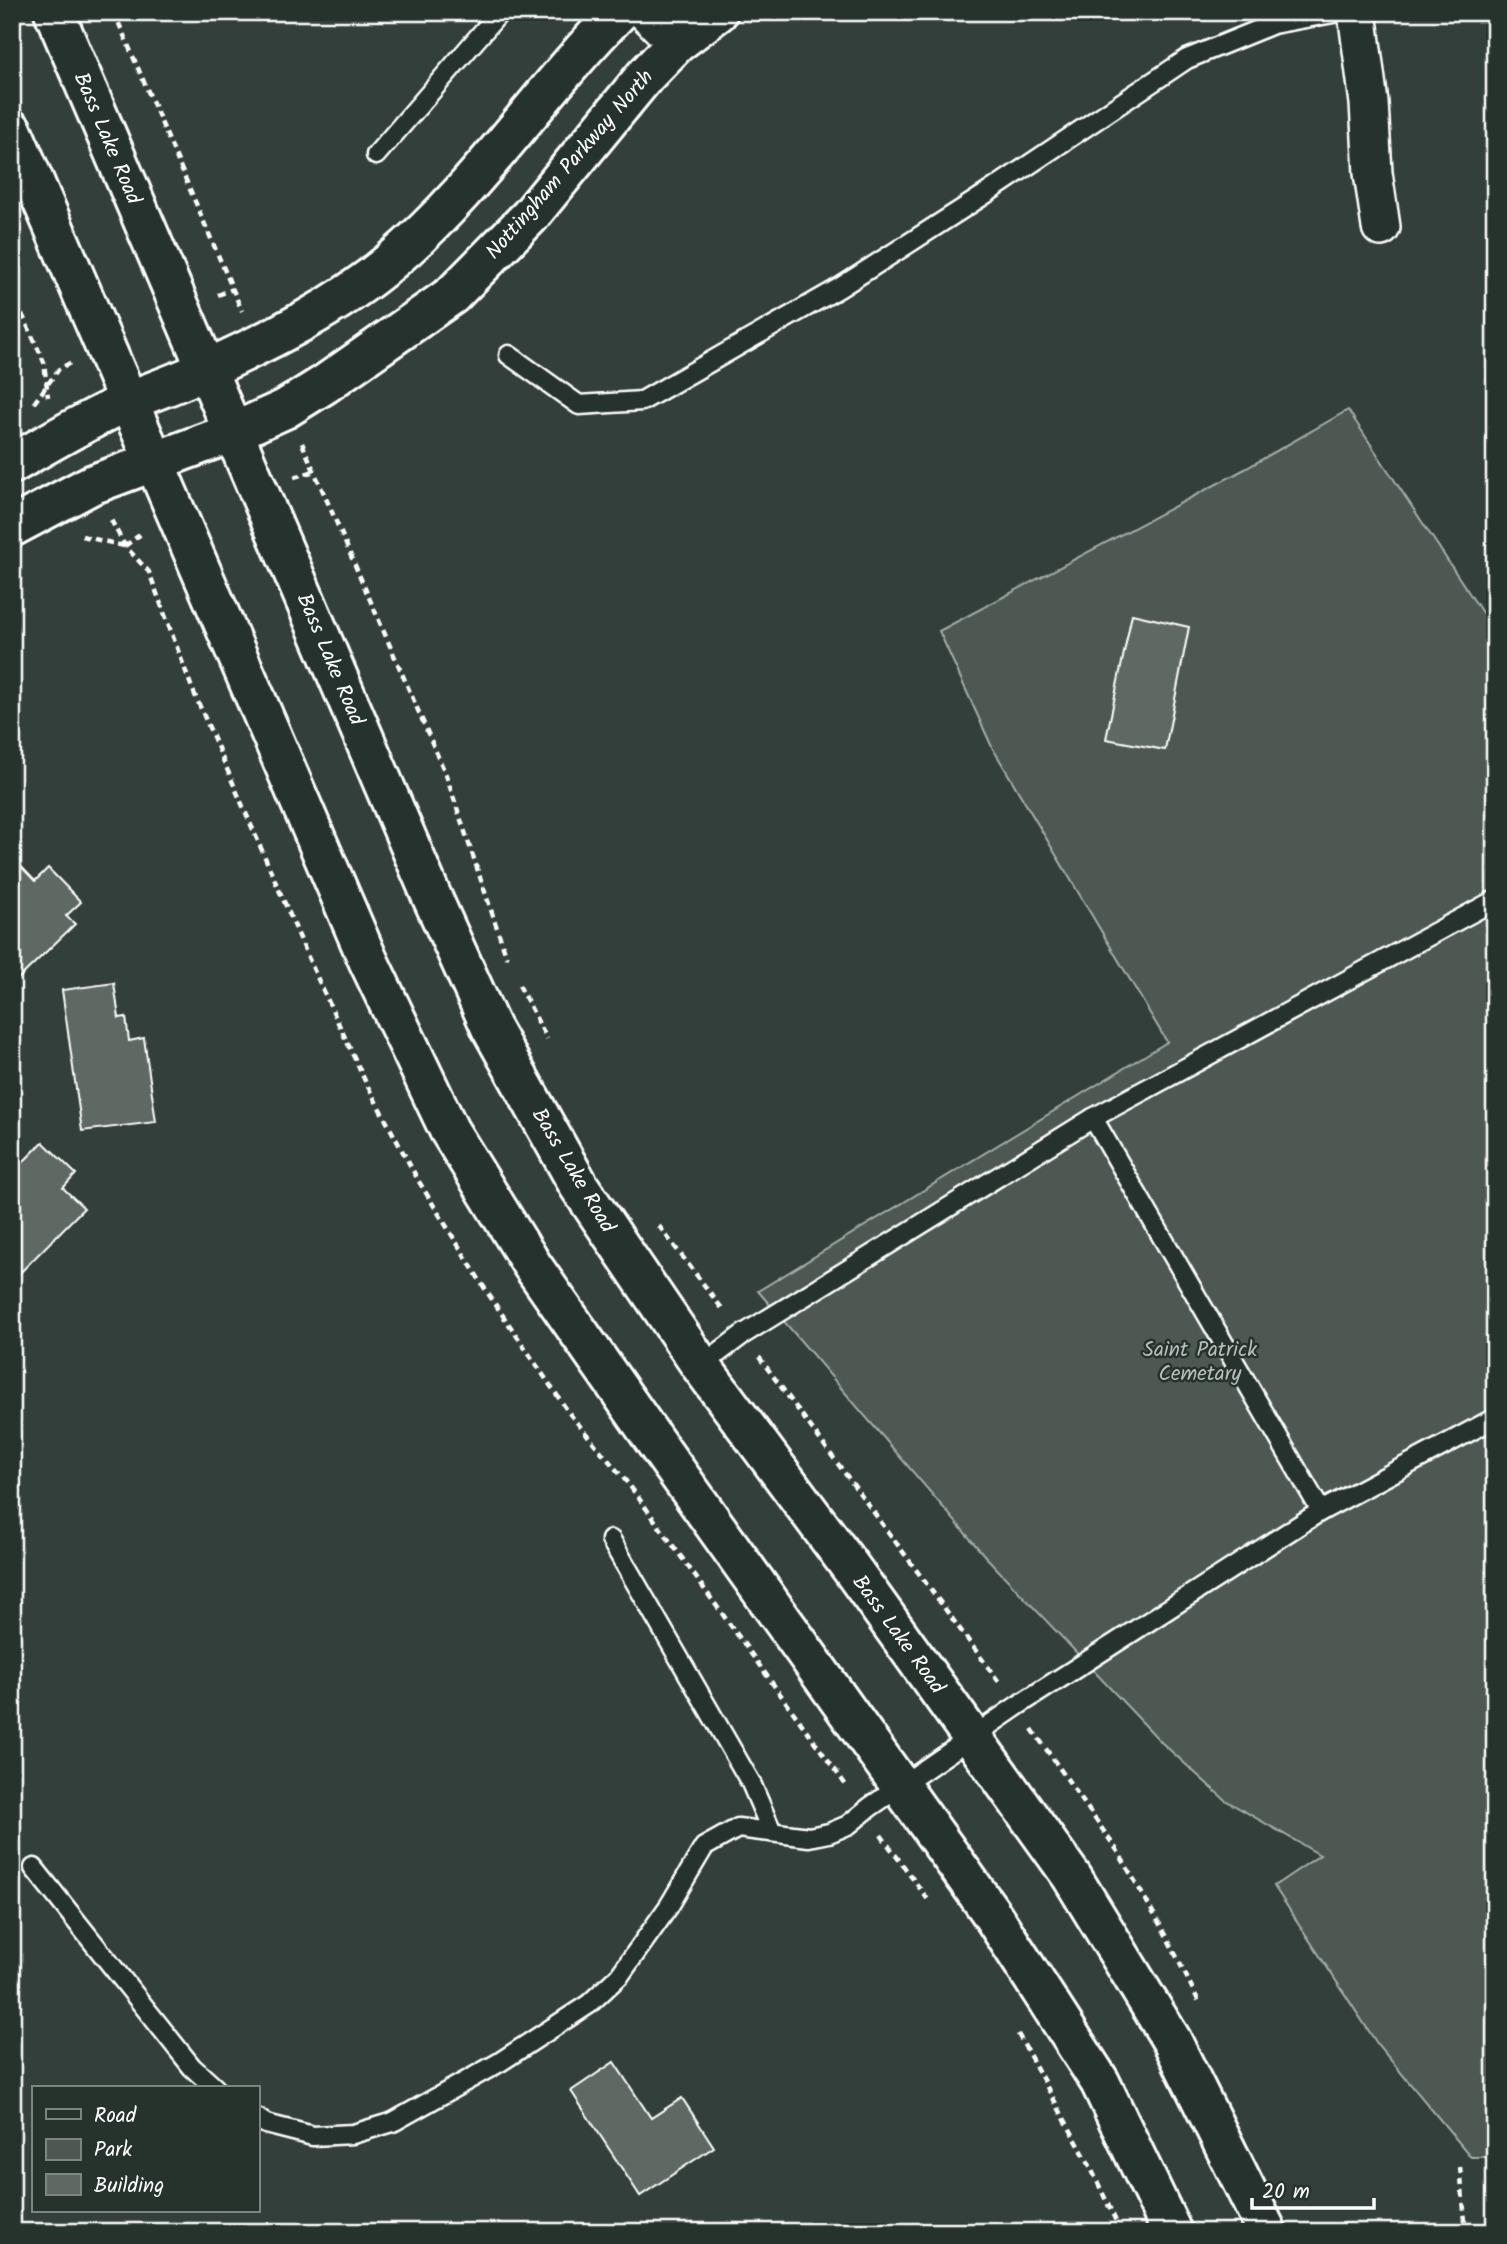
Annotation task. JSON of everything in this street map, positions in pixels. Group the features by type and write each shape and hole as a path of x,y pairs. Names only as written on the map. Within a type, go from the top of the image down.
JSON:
{"main road":[{"name":"Bass Lake Road","path":"54,12 431,895 491,1028 579,1186 701,1366 973,1737 1072,1877 1172,2041 1267,2232"},
{"path":"12,464 128,402 206,369 287,330 389,263 449,209 587,44 619,12"},
{"name":"Nottingham Parkway North","path":"12,527 91,485 234,432 285,409 452,295 530,216 636,86 677,43 718,12"},
{"path":"12,130 368,960 449,1130 532,1265 989,1910 1100,2082 1172,2232"}],"street":[{"path":"646,12 677,43"},
{"path":"1357,12 1381,227"}],"lane":[{"path":"376,155 500,12"},
{"path":"509,355 579,405 642,401 839,288 1187,59 1273,24 1339,12"},
{"path":"701,1366 742,1335 1093,1118 1495,900"},
{"path":"1093,1118 1321,1511"},
{"path":"259,2119 266,2124 313,2136 353,2134 393,2122 500,2062 589,2004 620,1975 669,1906 704,1847 738,1828 809,1837 848,1825 1017,1706 1321,1511 1495,1418"},
{"path":"611,1540 751,1783 772,1832"},
{"path":"33,1868 192,2067 213,2086"}],"path":[{"path":"114,12 160,126 233,289"},
{"path":"12,292 44,362 46,386"},
{"path":"316,471 446,775 509,965"},
{"path":"72,541 83,536 125,547"},
{"path":"12,573 31,562"},
{"path":"515,976 551,1048"},
{"path":"654,1220 730,1319"},
{"path":"754,1350 1000,1683"},
{"path":"884,1839 932,1905"},
{"path":"1011,2023 1088,2164 1121,2232"},
{"path":"1460,2167 1466,2232"}],"green space":[{"name":"Saint Patrick Cemetary","path":"1348,410 1485,617 1495,623 1495,2157 1471,2157 1378,2045 1274,1886 1320,1855 1225,1800 1161,1742 984,1555 758,1291 1167,1042 992,747 939,631 1245,469"}],"building":[{"path":"1132,614 1189,627 1165,750 1106,739"},
{"path":"12,857 35,881 48,868 81,902 66,916 75,924 17,980 12,975"},
{"path":"114,983 119,1018 126,1017 129,1041 144,1038 156,1122 82,1131 62,990"},
{"path":"43,1142 76,1174 63,1188 84,1208 12,1281 12,1173"},
{"path":"614,2062 651,2118 682,2098 714,2147 640,2196 571,2091"}]}
